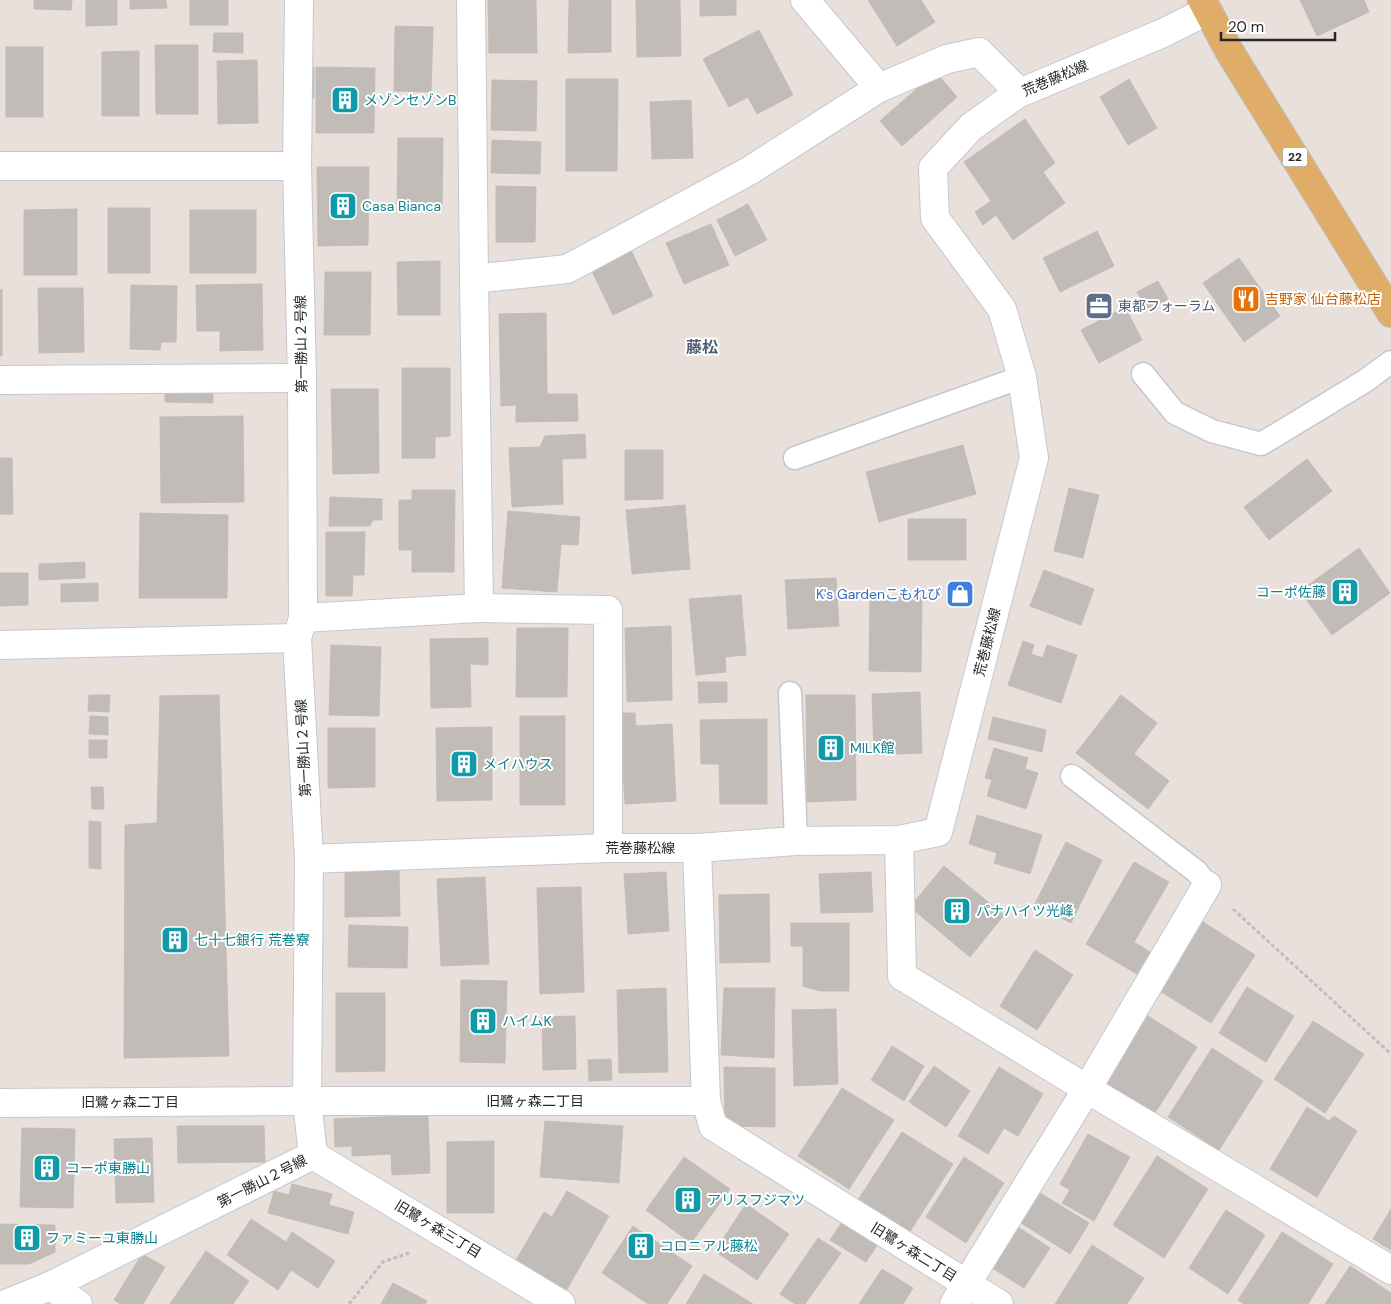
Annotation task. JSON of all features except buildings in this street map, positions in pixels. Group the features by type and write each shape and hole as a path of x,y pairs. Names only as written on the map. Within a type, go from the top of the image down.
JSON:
{"main road":[{"name":"22","path":"1205,6 1228,50 1391,313"}],"street":[{"name":"第一勝山２号線","path":"6,1304 50,1286 313,1155 307,1101 309,859 300,628 302,378 297,166 299,0"},
{"path":"471,0 480,608"},
{"path":"805,0 878,88"},
{"name":"荒巻藤松線","path":"309,859 608,848 697,848 796,841 899,840 938,832 1034,458 1022,377 1002,309 935,218 933,168 971,127 1019,92 1163,34 1205,6"},
{"path":"474,279 567,269 749,171 878,88 947,58 979,52 1019,92"},
{"path":"0,166 297,166"},
{"path":"0,380 302,378"},
{"path":"0,645 300,628 480,608 608,610 608,848"},
{"path":"899,840 902,976 1087,1089 1391,1270"},
{"path":"697,848 706,1100"},
{"path":"961,1294 1087,1089 1207,885"},
{"name":"旧鷺ヶ森二丁目","path":"0,1103 706,1100 713,1126 961,1294 999,1304"},
{"name":"旧鷺ヶ森三丁目","path":"313,1155 562,1304"},
{"path":"50,1286 78,1304"}],"lane":[{"path":"1143,374 1176,414 1212,431 1262,444 1365,381 1391,362"},
{"path":"795,458 1022,377"},
{"path":"790,693 796,841"},
{"path":"1072,776 1197,872 1207,885"}],"path":[{"path":"1207,885 1391,1054"},
{"path":"349,1304 383,1262 453,1238"}],"place":[{"name":"メゾンセゾンB","path":"345,100"},
{"name":"Casa Bianca","path":"343,206"},
{"name":"吉野家 仙台藤松店","path":"1246,299"},
{"name":"東都フォーラム","path":"1099,306"},
{"name":"コーポ佐藤","path":"1345,592"},
{"name":"K's Gardenこもれび","path":"960,594"},
{"name":"MILK館","path":"831,748"},
{"name":"メイハウス","path":"464,764"},
{"name":"パナハイツ光峰","path":"957,911"},
{"name":"七十七銀行 荒巻寮","path":"175,940"},
{"name":"ハイムK","path":"483,1021"},
{"name":"コーポ東勝山","path":"47,1168"},
{"name":"アリスフジマツ","path":"688,1200"},
{"name":"ファミーユ東勝山","path":"27,1238"},
{"name":"コロニアル藤松","path":"641,1246"}],"district":[{"name":"藤松","path":"702,347"}]}
